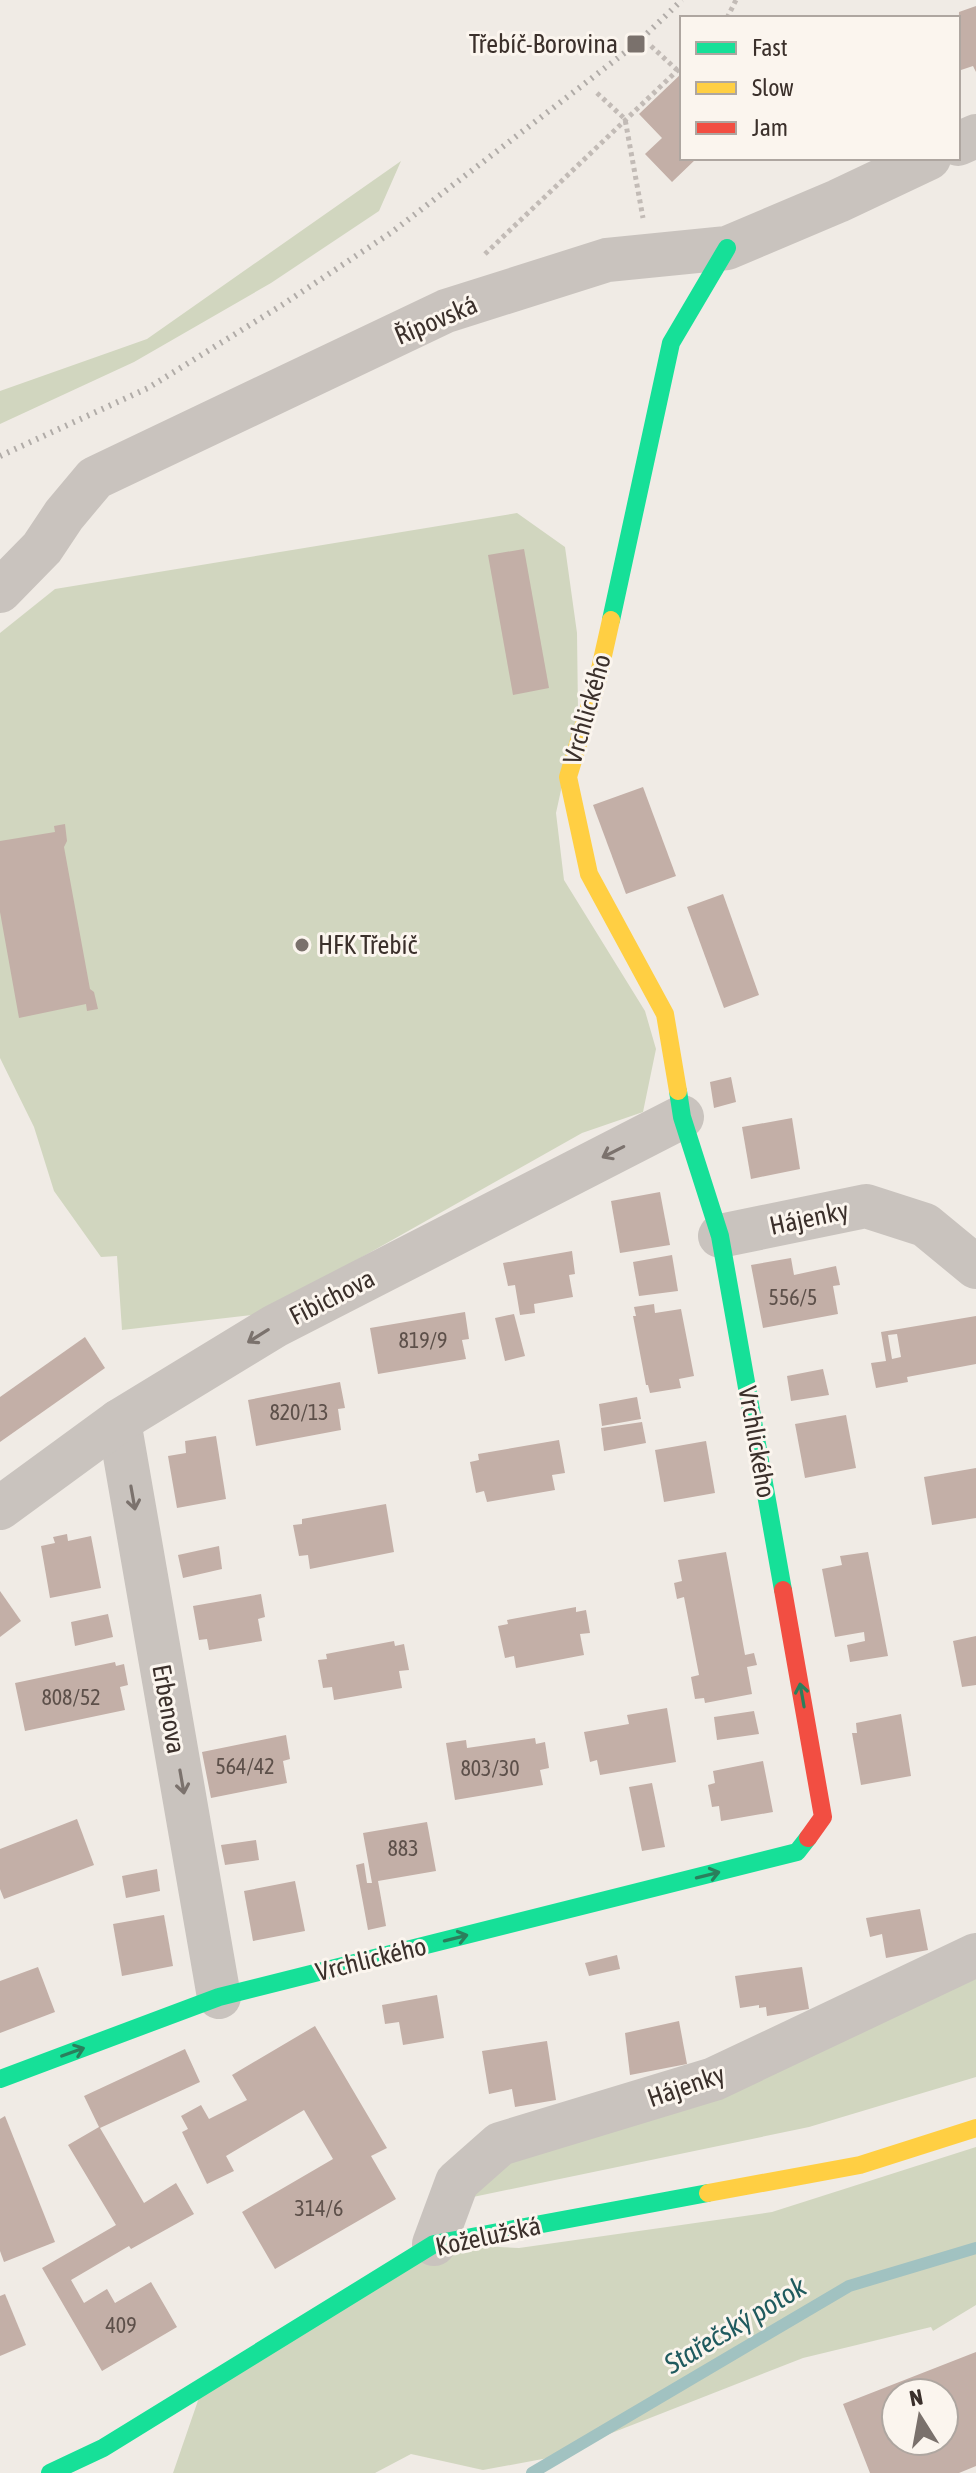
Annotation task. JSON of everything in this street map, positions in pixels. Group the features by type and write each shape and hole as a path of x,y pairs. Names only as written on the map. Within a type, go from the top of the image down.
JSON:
{"street":[{"name":"Řípovská","path":"0,591 42,548 95,478 446,311 607,260 727,248 925,160"},
{"name":"Vrchlického","path":"0,2079 219,1997 797,1852 823,1817 720,1236 682,1117 665,1014 589,874 568,777 598,678 671,343 727,248"},
{"name":"Fibichova","path":"0,1508 119,1421 275,1326 682,1117"},
{"name":"Hájenky","path":"720,1236 866,1206 925,1225 976,1267"},
{"name":"Erbenova","path":"119,1421 219,1997"},
{"name":"Hájenky","path":"434,2244 457,2182 500,2144 714,2079 976,1955"},
{"name":"Koželužská","path":"50,2473 106,2460 434,2244 860,2165 976,2128"}],"path":[{"path":"446,311 488,249 680,68 651,46"},
{"path":"597,93 625,119 650,256"}],"green space":[{"path":"401,161 379,211 271,283 134,362 0,424 0,391 147,339"},
{"name":"HFK Třebíč","path":"517,513 565,547 577,633 578,712 556,813 564,880 645,1011 656,1049 643,1112 582,1133 261,1314 122,1330 117,1256 101,1257 54,1191 34,1127 0,1058 0,633 55,589"},
{"path":"976,1955 976,2077 809,2127 449,2202 457,2182"},
{"path":"976,2147 976,2305 933,2331 931,2327 803,2358 548,2458 483,2470 411,2454 375,2473 173,2473 203,2386 434,2244 519,2248 772,2212"}],"building":[{"path":"976,6 976,72 973,66 960,70 959,12"},
{"path":"680,75 680,160 695,160 672,182 645,154 662,138 639,114"},
{"path":"524,549 549,688 513,695 488,555"},
{"path":"643,787 676,876 626,894 593,805"},
{"path":"65,824 67,841 64,847 90,989 94,992 98,1009 87,1011 86,1004 19,1018 0,912 0,841 55,832 54,826"},
{"path":"723,894 759,995 724,1008 687,907"},
{"path":"731,1077 736,1102 714,1108 710,1082"},
{"path":"792,1118 800,1169 751,1179 742,1127"},
{"path":"660,1192 670,1245 620,1253 611,1201"},
{"path":"572,1251 575,1274 569,1275 573,1297 534,1304 535,1313 520,1315 515,1285 508,1286 503,1263"},
{"path":"672,1255 678,1291 639,1296 633,1262"},
{"path":"791,1258 794,1275 836,1266 840,1285 833,1286 838,1314 763,1328 751,1265"},
{"path":"654,1304 655,1313 681,1309 694,1376 679,1379 681,1388 650,1393 633,1316 636,1316 634,1307"},
{"path":"465,1312 469,1339 462,1340 466,1359 378,1374 370,1328"},
{"path":"514,1314 525,1356 505,1361 495,1318"},
{"path":"976,1316 976,1364 907,1377 908,1382 876,1388 871,1363 886,1361 881,1332","holes":["897,1334 901,1357 892,1359 888,1335"]},
{"path":"85,1337 105,1368 0,1442 0,1397"},
{"path":"823,1369 829,1395 791,1401 787,1376"},
{"path":"340,1382 345,1408 338,1409 341,1430 256,1446 248,1400"},
{"path":"637,1397 641,1419 602,1426 599,1404"},
{"path":"846,1415 856,1468 805,1478 795,1424"},
{"path":"642,1422 646,1443 604,1451 601,1428"},
{"path":"216,1436 226,1499 177,1508 168,1456 186,1453 185,1441"},
{"path":"559,1440 565,1473 552,1475 555,1490 487,1502 484,1491 476,1493 470,1462 479,1460 478,1454"},
{"path":"706,1441 715,1493 664,1502 655,1450"},
{"path":"976,1468 976,1518 932,1525 924,1477"},
{"path":"386,1504 394,1552 310,1569 308,1555 299,1556 293,1525 302,1524 302,1519"},
{"path":"67,1534 68,1541 91,1536 101,1588 50,1598 41,1546 55,1543 53,1537"},
{"path":"219,1546 222,1569 183,1578 178,1555"},
{"path":"726,1552 745,1655 754,1653 757,1665 747,1667 752,1694 705,1703 704,1698 695,1699 691,1677 699,1675 684,1597 677,1599 674,1583 682,1581 678,1560"},
{"path":"868,1552 888,1656 850,1662 847,1645 865,1641 864,1632 835,1637 822,1569 842,1565 840,1556"},
{"path":"0,1591 21,1621 0,1637"},
{"path":"261,1594 265,1617 258,1619 262,1641 209,1650 207,1639 199,1640 193,1606"},
{"path":"576,1607 576,1612 586,1610 590,1633 580,1634 584,1655 516,1668 514,1656 505,1658 498,1626 508,1624 507,1620"},
{"path":"108,1614 113,1637 75,1646 71,1622"},
{"path":"976,1636 976,1685 962,1687 953,1641"},
{"path":"394,1641 395,1646 404,1644 409,1670 399,1671 402,1688 334,1700 332,1687 323,1688 318,1660 327,1659 326,1654"},
{"path":"115,1662 116,1666 124,1664 128,1685 120,1687 125,1710 25,1731 15,1683"},
{"path":"667,1708 676,1762 600,1775 597,1760 590,1762 584,1732 629,1724 627,1715"},
{"path":"754,1711 759,1734 717,1740 714,1717"},
{"path":"901,1714 911,1776 861,1785 852,1733 857,1733 856,1723"},
{"path":"286,1735 290,1759 283,1761 287,1783 211,1798 202,1752"},
{"path":"535,1738 536,1744 545,1742 549,1768 540,1770 543,1785 455,1800 446,1743 466,1740 467,1748"},
{"path":"763,1761 773,1812 721,1821 719,1806 712,1807 708,1785 715,1783 713,1771"},
{"path":"652,1783 665,1847 642,1851 629,1787"},
{"path":"77,1819 94,1865 4,1899 0,1889 0,1849"},
{"path":"427,1822 436,1871 378,1881 386,1926 368,1930 356,1865 364,1863 367,1883 372,1883 363,1833"},
{"path":"256,1840 259,1860 225,1865 221,1845"},
{"path":"157,1869 160,1891 126,1898 122,1876"},
{"path":"295,1881 305,1931 253,1941 244,1891"},
{"path":"920,1909 928,1950 886,1958 882,1934 870,1937 866,1918"},
{"path":"164,1915 173,1966 122,1976 113,1924"},
{"path":"617,1955 620,1969 589,1976 585,1963"},
{"path":"38,1967 55,2012 0,2033 0,1981"},
{"path":"802,1967 809,2009 767,2016 766,2007 740,2008 735,1976"},
{"path":"437,1995 444,2038 403,2045 399,2022 385,2024 382,2005"},
{"path":"679,2021 687,2064 630,2075 625,2033"},
{"path":"315,2026 387,2148 371,2156 396,2199 275,2269 242,2212 333,2159 304,2110 226,2156 234,2171 207,2184 182,2132 188,2129 181,2116 201,2105 209,2119 247,2100 232,2075"},
{"path":"547,2041 556,2100 515,2107 512,2089 489,2094 482,2051"},
{"path":"185,2049 200,2082 100,2128 144,2203 176,2183 194,2214 131,2249 129,2246 71,2280 84,2303 107,2289 115,2303 151,2282 177,2327 102,2371 42,2268 116,2225 68,2145 99,2127 84,2096"},
{"path":"5,2116 55,2242 4,2262 0,2251 0,2119"},
{"path":"5,2294 26,2345 0,2356 0,2296"},
{"path":"976,2352 976,2466 959,2473 870,2473 843,2404 880,2390 880,2457 960,2457 960,2377 912,2377"}],"waterway":[{"name":"Stařečský potok","path":"532,2473 849,2286 976,2248"}],"railway":[{"path":"0,456 148,388 392,232 636,44 682,0"}],"traffic: fast":[{"path":"611,620 671,343 727,248"},
{"path":"678,1091 682,1117 720,1236 783,1590"},
{"path":"0,2079 219,1997 797,1852 808,1838"},
{"path":"50,2473 103,2448 434,2244 708,2193"}],"traffic: slow":[{"path":"611,620 598,678 568,777 589,874 665,1014 678,1091"},
{"path":"708,2193 860,2165 976,2128"}],"traffic: jam":[{"path":"783,1590 823,1817 808,1838"}],"place":[{"name":"Třebíč-Borovina","path":"636,44"},
{"name":"HFK Třebíč","path":"302,945"}]}
